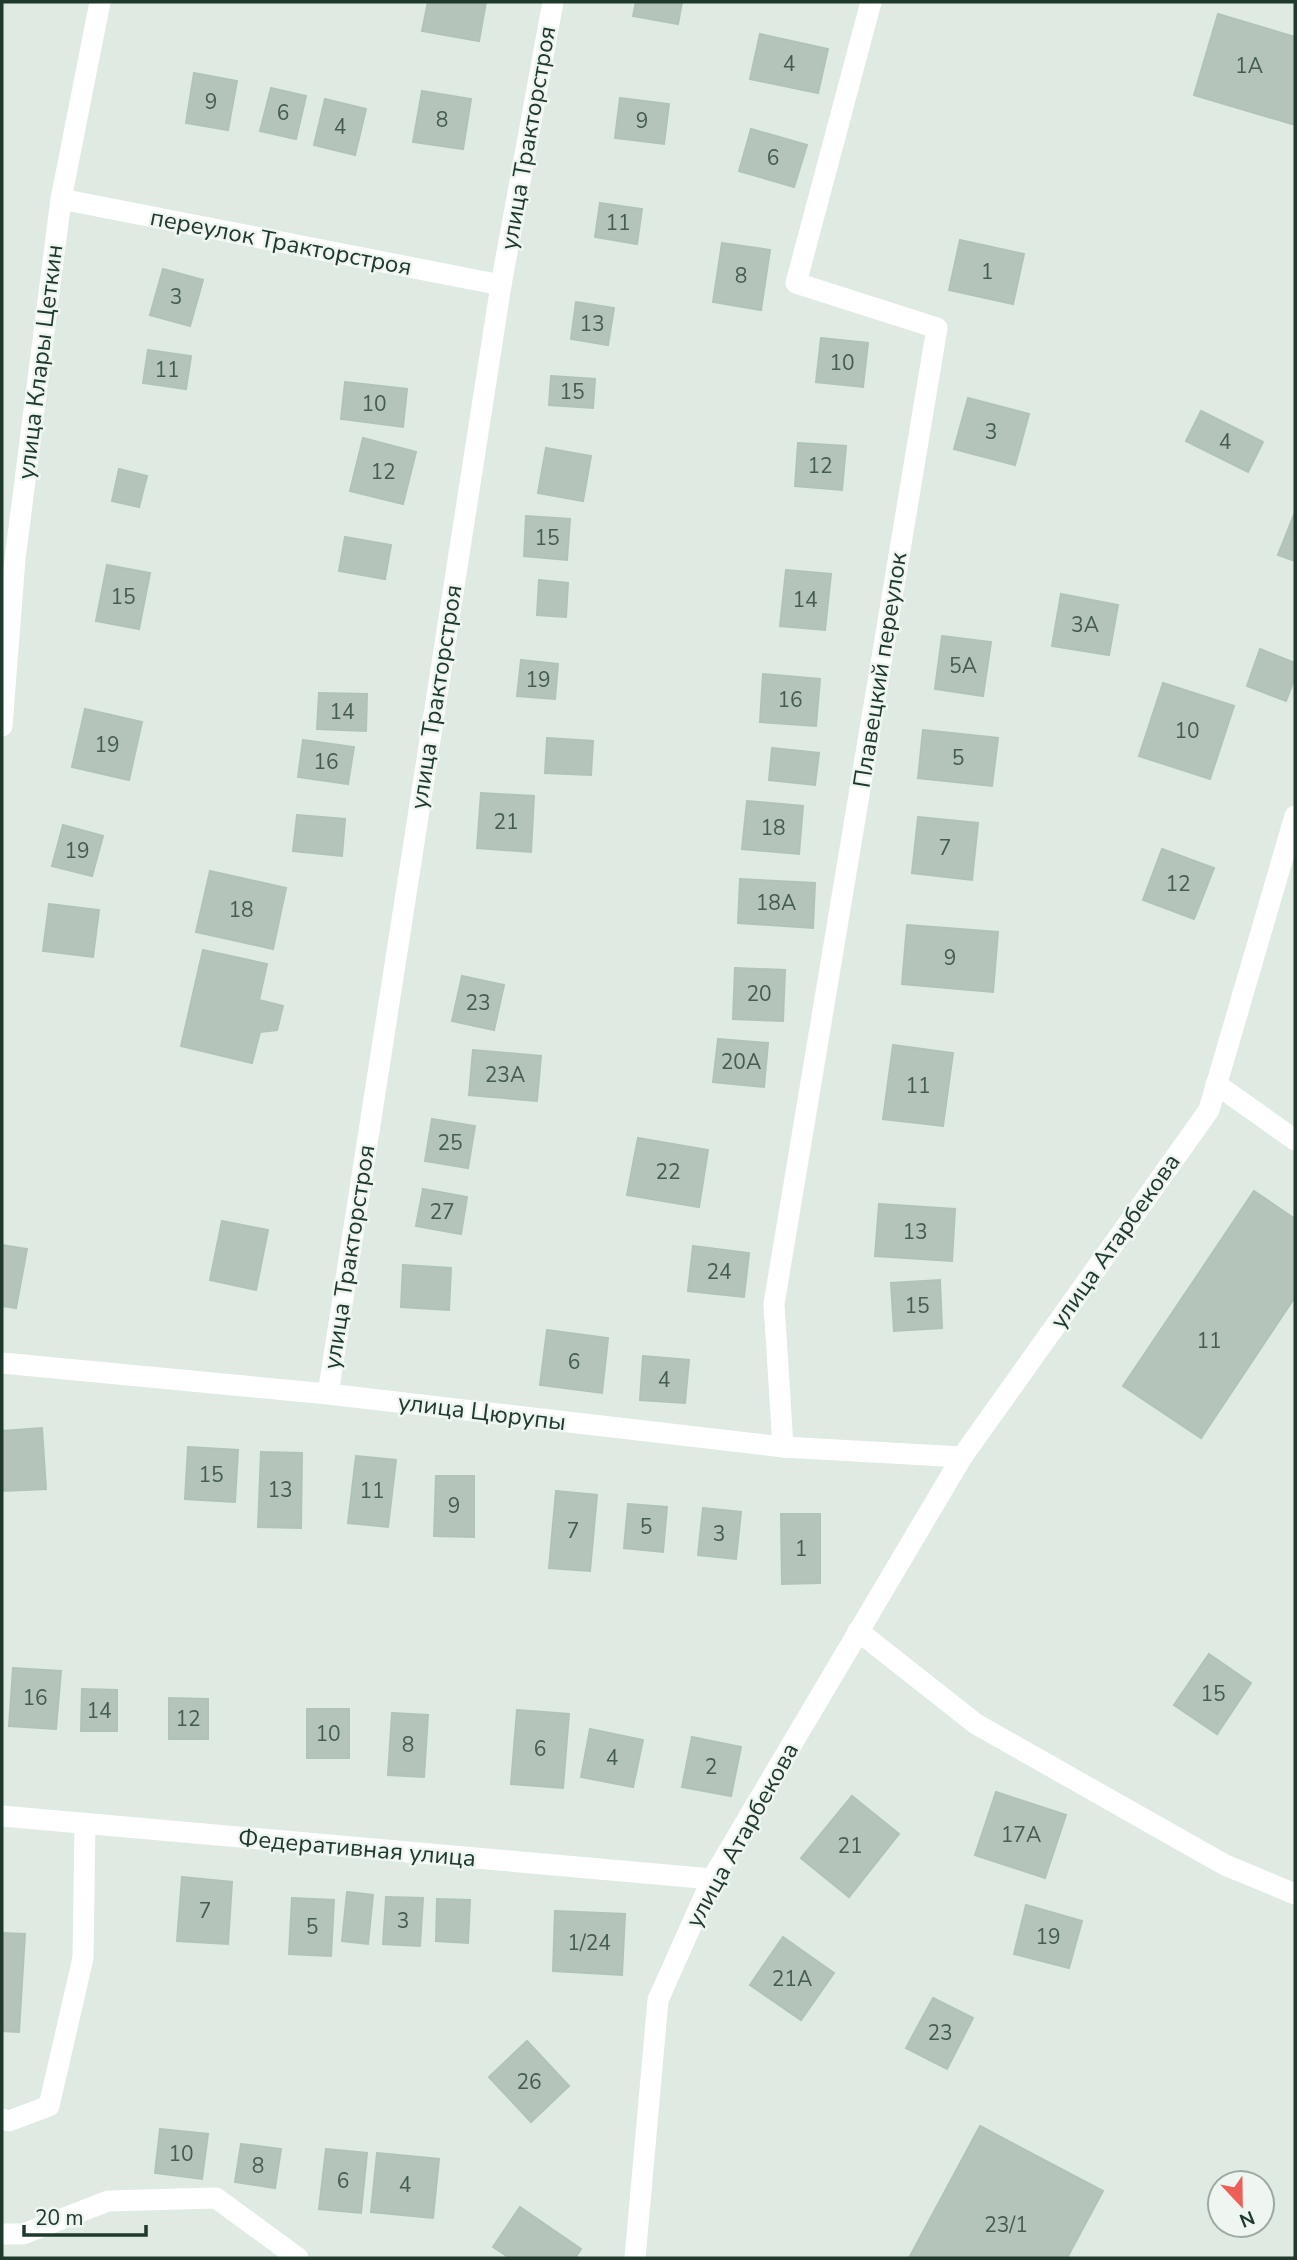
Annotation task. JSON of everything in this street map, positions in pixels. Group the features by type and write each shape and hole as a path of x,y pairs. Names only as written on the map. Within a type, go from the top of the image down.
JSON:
{"street":[{"name":"улица Клары Цеткин","path":"2,726 8,558 61,200 100,2"},
{"name":"улица Тракторстроя","path":"328,1394 501,285 553,2"},
{"name":"Плавецкий переулок","path":"783,1447 774,1304 937,328 796,283 871,2"},
{"name":"переулок Тракторстроя","path":"61,200 501,285"},
{"name":"улица Атарбекова","path":"635,2258 658,2000 712,1879 962,1457 1209,1110 1295,816"},
{"path":"1216,1083 1295,1140"},
{"name":"улица Цюрупы","path":"2,1363 328,1394 783,1447 962,1457"},
{"path":"858,1632 976,1724 1225,1865 1295,1894"},
{"name":"Федеративная улица","path":"2,1816 712,1879"},
{"path":"2,2119 9,2120 49,2106 83,1958 85,1824"},
{"path":"2,2234 23,2234 108,2201 216,2198 298,2258"}],"building":[{"path":"428,2 486,2 479,41 422,31"},
{"path":"636,2 682,2 678,24 633,16"},
{"path":"1218,14 1295,37 1295,125 1194,95"},
{"path":"760,34 828,49 818,93 750,79"},
{"path":"194,73 237,81 228,130 186,123"},
{"path":"271,88 306,96 296,139 260,131"},
{"path":"422,91 471,99 463,149 413,142"},
{"path":"620,98 669,104 664,144 615,138"},
{"path":"325,99 366,109 355,155 314,145"},
{"path":"751,129 807,145 794,187 739,171"},
{"path":"600,203 642,209 637,244 595,237"},
{"path":"960,240 1024,254 1013,304 949,290"},
{"path":"722,243 770,250 761,310 713,302"},
{"path":"163,269 203,280 190,326 150,315"},
{"path":"576,302 614,308 608,345 571,339"},
{"path":"821,338 868,343 863,387 816,382"},
{"path":"148,350 191,356 186,389 143,383"},
{"path":"551,376 595,379 593,408 549,405"},
{"path":"345,382 407,389 403,427 341,419"},
{"path":"968,398 1029,414 1015,465 954,449"},
{"path":"1201,411 1263,442 1248,472 1186,441"},
{"path":"363,438 416,452 403,504 350,491"},
{"path":"798,443 846,446 842,490 795,486"},
{"path":"546,448 591,456 583,501 538,493"},
{"path":"119,469 147,476 139,507 112,501"},
{"path":"1295,512 1295,561 1278,555"},
{"path":"526,516 570,519 567,560 524,556"},
{"path":"345,537 391,545 385,579 339,571"},
{"path":"107,565 150,573 139,629 96,621"},
{"path":"786,570 831,574 825,630 780,626"},
{"path":"539,580 568,583 566,617 537,615"},
{"path":"1061,594 1118,605 1109,655 1052,646"},
{"path":"942,636 991,642 983,696 935,689"},
{"path":"1260,649 1295,663 1295,677 1286,701 1247,686"},
{"path":"521,660 558,664 555,699 517,696"},
{"path":"763,674 820,679 816,726 760,722"},
{"path":"1163,683 1234,706 1210,779 1139,756"},
{"path":"319,693 367,694 366,731 317,729"},
{"path":"85,709 142,722 129,780 72,767"},
{"path":"923,730 998,738 992,786 918,778"},
{"path":"547,738 593,741 591,775 545,773"},
{"path":"303,740 354,747 348,784 298,777"},
{"path":"772,748 819,753 815,785 769,780"},
{"path":"481,793 534,796 531,852 477,848"},
{"path":"747,801 803,806 799,854 742,849"},
{"path":"297,815 345,819 342,856 293,851"},
{"path":"918,817 978,823 972,880 912,873"},
{"path":"63,825 103,836 92,876 52,866"},
{"path":"1162,849 1214,868 1194,919 1143,900"},
{"path":"210,871 286,888 273,949 196,932"},
{"path":"740,879 815,883 813,928 738,923"},
{"path":"49,904 99,910 93,957 43,951"},
{"path":"907,925 998,932 993,992 902,984"},
{"path":"203,950 267,964 259,1000 283,1006 277,1030 260,1032 252,1063 181,1046"},
{"path":"735,968 785,970 783,1021 733,1019"},
{"path":"462,976 504,985 494,1030 452,1021"},
{"path":"718,1039 768,1043 764,1087 713,1082"},
{"path":"893,1045 953,1053 943,1126 883,1119"},
{"path":"473,1050 541,1056 537,1101 469,1095"},
{"path":"432,1119 475,1126 468,1168 425,1161"},
{"path":"638,1138 708,1150 699,1207 627,1195"},
{"path":"423,1189 467,1197 461,1234 416,1226"},
{"path":"1254,1191 1295,1219 1295,1297 1201,1438 1123,1386"},
{"path":"879,1204 955,1209 952,1261 875,1256"},
{"path":"222,1221 268,1230 256,1290 210,1280"},
{"path":"2,1245 27,1249 16,1308 2,1306"},
{"path":"693,1246 749,1253 744,1297 688,1291"},
{"path":"403,1265 451,1268 449,1310 401,1307"},
{"path":"940,1280 942,1328 894,1331 891,1283"},
{"path":"547,1330 608,1338 602,1393 540,1385"},
{"path":"643,1356 689,1360 685,1403 640,1400"},
{"path":"42,1428 46,1489 2,1491 2,1431"},
{"path":"188,1447 238,1450 235,1502 185,1499"},
{"path":"261,1452 302,1453 301,1528 258,1527"},
{"path":"356,1456 396,1460 388,1527 348,1523"},
{"path":"436,1476 474,1476 474,1537 434,1536"},
{"path":"556,1491 597,1495 590,1571 549,1568"},
{"path":"628,1504 667,1507 663,1552 624,1548"},
{"path":"703,1508 741,1512 736,1559 698,1555"},
{"path":"781,1514 820,1514 820,1583 782,1584"},
{"path":"1209,1654 1251,1683 1217,1734 1174,1705"},
{"path":"13,1668 61,1671 56,1729 9,1726"},
{"path":"82,1689 117,1690 117,1731 81,1731"},
{"path":"169,1698 208,1699 208,1739 169,1739"},
{"path":"307,1709 349,1709 349,1758 307,1758"},
{"path":"517,1710 569,1714 563,1788 511,1784"},
{"path":"392,1713 428,1715 424,1777 388,1775"},
{"path":"590,1729 643,1740 633,1787 581,1777"},
{"path":"692,1737 741,1747 731,1796 682,1787"},
{"path":"996,1792 1066,1815 1045,1878 975,1855"},
{"path":"852,1796 899,1834 849,1897 801,1858"},
{"path":"182,1877 232,1882 228,1944 177,1941"},
{"path":"347,1892 373,1895 368,1944 342,1941"},
{"path":"386,1897 423,1898 420,1946 383,1944"},
{"path":"292,1898 334,1900 331,1956 289,1954"},
{"path":"437,1899 470,1900 468,1943 436,1941"},
{"path":"1026,1905 1082,1921 1069,1968 1014,1954"},
{"path":"555,1911 625,1914 622,1975 553,1971"},
{"path":"2,1933 25,1934 19,2032 2,2031"},
{"path":"783,1937 834,1973 801,2020 750,1985"},
{"path":"933,1998 973,2018 947,2069 906,2048"},
{"path":"527,2041 569,2086 531,2122 489,2077"},
{"path":"980,2126 1103,2191 1067,2258 909,2258"},
{"path":"160,2129 208,2134 202,2179 155,2173"},
{"path":"241,2144 281,2149 275,2188 235,2182"},
{"path":"326,2149 367,2153 361,2213 319,2209"},
{"path":"377,2153 439,2159 433,2218 371,2212"},
{"path":"520,2207 581,2249 575,2258 510,2258 493,2247"}]}
